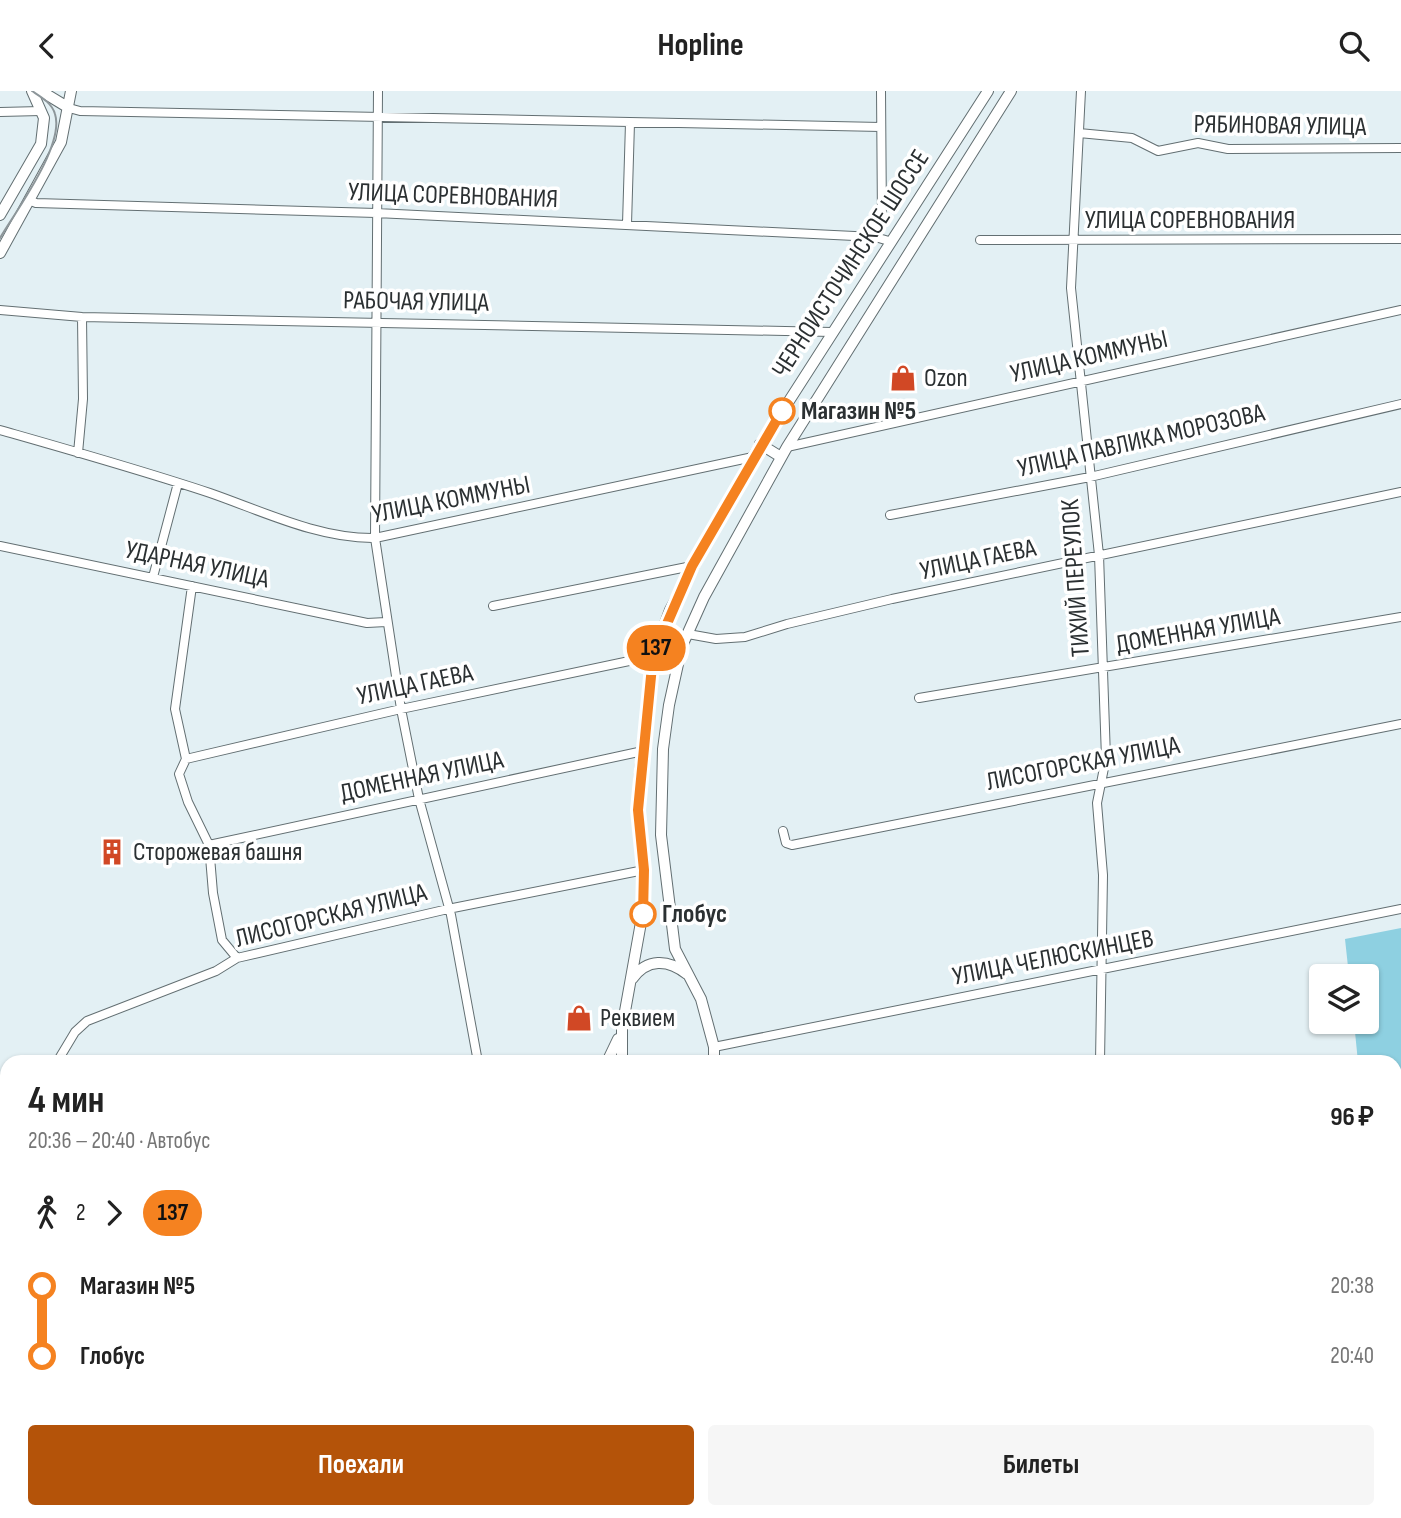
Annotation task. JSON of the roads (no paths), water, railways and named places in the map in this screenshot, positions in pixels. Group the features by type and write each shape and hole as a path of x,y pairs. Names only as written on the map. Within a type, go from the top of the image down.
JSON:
{"main road":[{"path":"0,215 4,203 41,144 45,127 32,91"},
{"path":"41,91 73,109"},
{"path":"0,253 31,201 61,142 73,109 71,91"},
{"name":"ЧЕРНОИСТОЧИНСКОЕ ШОССЕ","path":"622,1028 645,900 638,810 653,656 692,566 753,457 889,241 988,91"},
{"name":"ЧЕРНОИСТОЧИНСКОЕ ШОССЕ","path":"714,1055 701,999 675,949 660,812 669,705 677,662 688,634 781,457 1012,91"},
{"path":"761,444 781,457"},
{"path":"631,981 638,971 657,963 676,965 691,976"},
{"path":"610,1055 622,1028"},
{"path":"622,1028 622,1055"}],"street":[{"path":"378,91 375,538 401,709 419,799 448,909 477,1055"},
{"path":"875,237 882,221 881,91"},
{"name":"ТИХИЙ ПЕРЕУЛОК","path":"1081,91 1071,242 1071,288 1099,555 1107,758 1097,803 1103,875 1100,1055"},
{"path":"73,109 377,118 881,127"},
{"path":"0,112 41,111"},
{"path":"627,224 630,123"},
{"name":"РЯБИНОВАЯ УЛИЦА","path":"1079,133 1132,138 1157,151 1198,143 1228,149 1401,148"},
{"name":"УЛИЦА СОРЕВНОВАНИЯ","path":"31,201 627,224 875,237 889,241"},
{"name":"УЛИЦА СОРЕВНОВАНИЯ","path":"980,240 1071,242 1401,239"},
{"name":"РАБОЧАЯ УЛИЦА","path":"0,310 82,317 832,332"},
{"name":"УЛИЦА КОММУНЫ","path":"787,447 1401,310"},
{"path":"78,453 83,399 82,317"},
{"name":"УЛИЦА ПАВЛИКА МОРОЗОВА","path":"890,515 1090,477 1401,404"},
{"name":"УЛИЦА КОММУНЫ","path":"0,430 178,483 326,532 357,538 375,538 753,457"},
{"path":"153,576 178,483"},
{"name":"УЛИЦА ГАЕВА","path":"688,634 716,639 745,637 787,624 1099,555 1401,492"},
{"name":"УДАРНАЯ УЛИЦА","path":"0,546 367,623 386,622"},
{"path":"494,606 692,566"},
{"path":"192,586 175,709 186,758 179,774 188,802 209,845 213,893 222,940 237,958"},
{"name":"ДОМЕННАЯ УЛИЦА","path":"919,698 1401,617"},
{"name":"УЛИЦА ГАЕВА","path":"186,758 653,656"},
{"name":"ЛИСОГОРСКАЯ УЛИЦА","path":"783,831 786,843 793,845 1100,781 1401,724"},
{"name":"ДОМЕННАЯ УЛИЦА","path":"209,845 643,751"},
{"name":"ЛИСОГОРСКАЯ УЛИЦА","path":"61,1055 75,1032 87,1021 216,971 237,958 448,909 644,870"},
{"name":"УЛИЦА ЧЕЛЮСКИНЦЕВ","path":"714,1047 1401,909"}],"tram line":[{"path":"0,238 27,195 53,143 56,127 54,110 32,91"}],"place":[{"name":"Ozon","path":"903,378"},
{"name":"Магазин №5","path":"782,411"},
{"name":"Сторожевая башня","path":"112,852"},
{"name":"Глобус","path":"643,914"},
{"name":"Реквием","path":"579,1018"}]}
